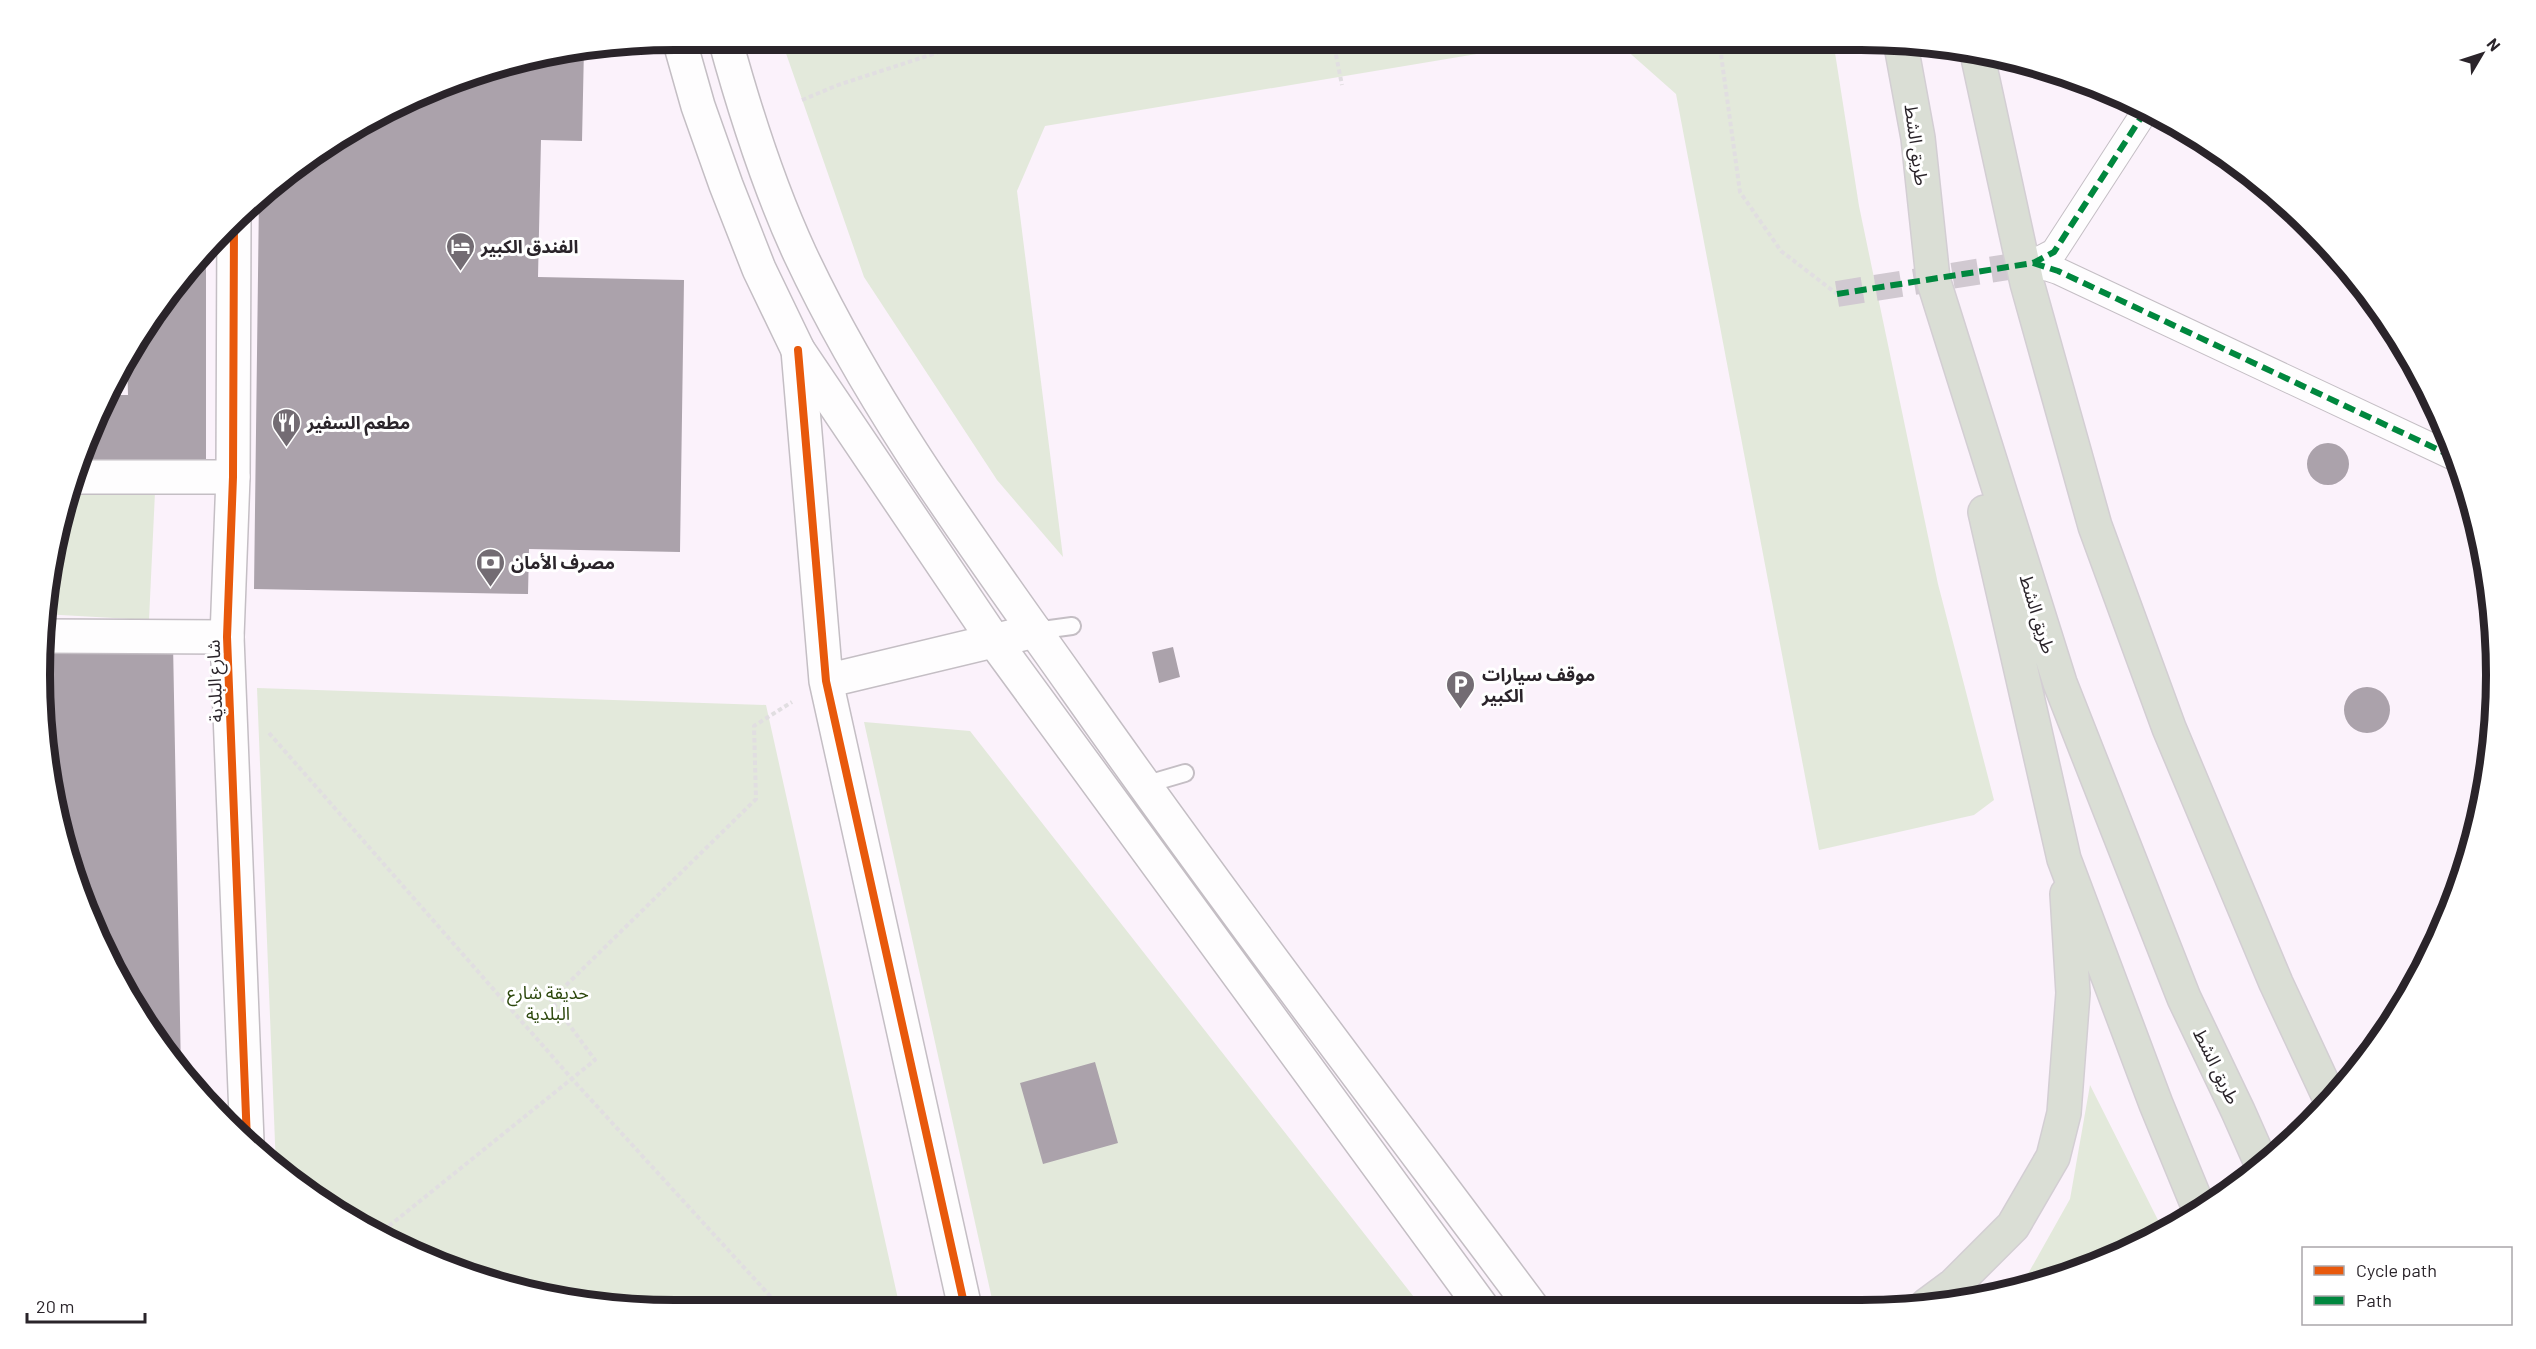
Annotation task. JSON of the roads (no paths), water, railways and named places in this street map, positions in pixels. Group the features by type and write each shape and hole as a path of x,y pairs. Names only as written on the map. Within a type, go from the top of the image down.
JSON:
{"highway":[{"name":"طريق الشط","path":"1902,51 1918,138 1933,279 2060,683 2184,998 2259,1157"},
{"path":"1979,61 2026,283 2095,526 2169,728 2276,983 2327,1092"},
{"path":"1933,279 2064,859 2156,1104 2196,1202"},
{"path":"1942,1294 1954,1285 2013,1226 2053,1158 2064,1113 2073,993 2064,859"}],"main road":[{"path":"682,50 698,106 726,185 759,269 798,350 995,642 1477,1300"},
{"path":"728,50 766,173 799,251 837,327 926,476 1144,786 1527,1300"},
{"name":"شارع البلدية","path":"231,235 233,477 227,637 247,1129"},
{"path":"798,350 826,681 963,1300"},
{"path":"82,477 233,477"},
{"path":"826,681 1035,631"},
{"path":"51,636 227,637"}],"street":[{"path":"2142,116 2054,252 2033,263 2058,271 2445,453"}],"lane":[{"path":"1035,631 1072,626"},
{"path":"1144,786 1185,773"}],"tunnel":[{"path":"1837,294 2033,263"}],"place":[{"name":"الفندق الكبير","path":"460,272"},
{"name":"مطعم السفير","path":"286,448"},
{"name":"مصرف الأمان","path":"490,588"},
{"name":"موقف سيارات الكبير","path":"1461,710"}],"park label":[{"name":"حديقة شارع البلدية","path":"548,1002"}]}
